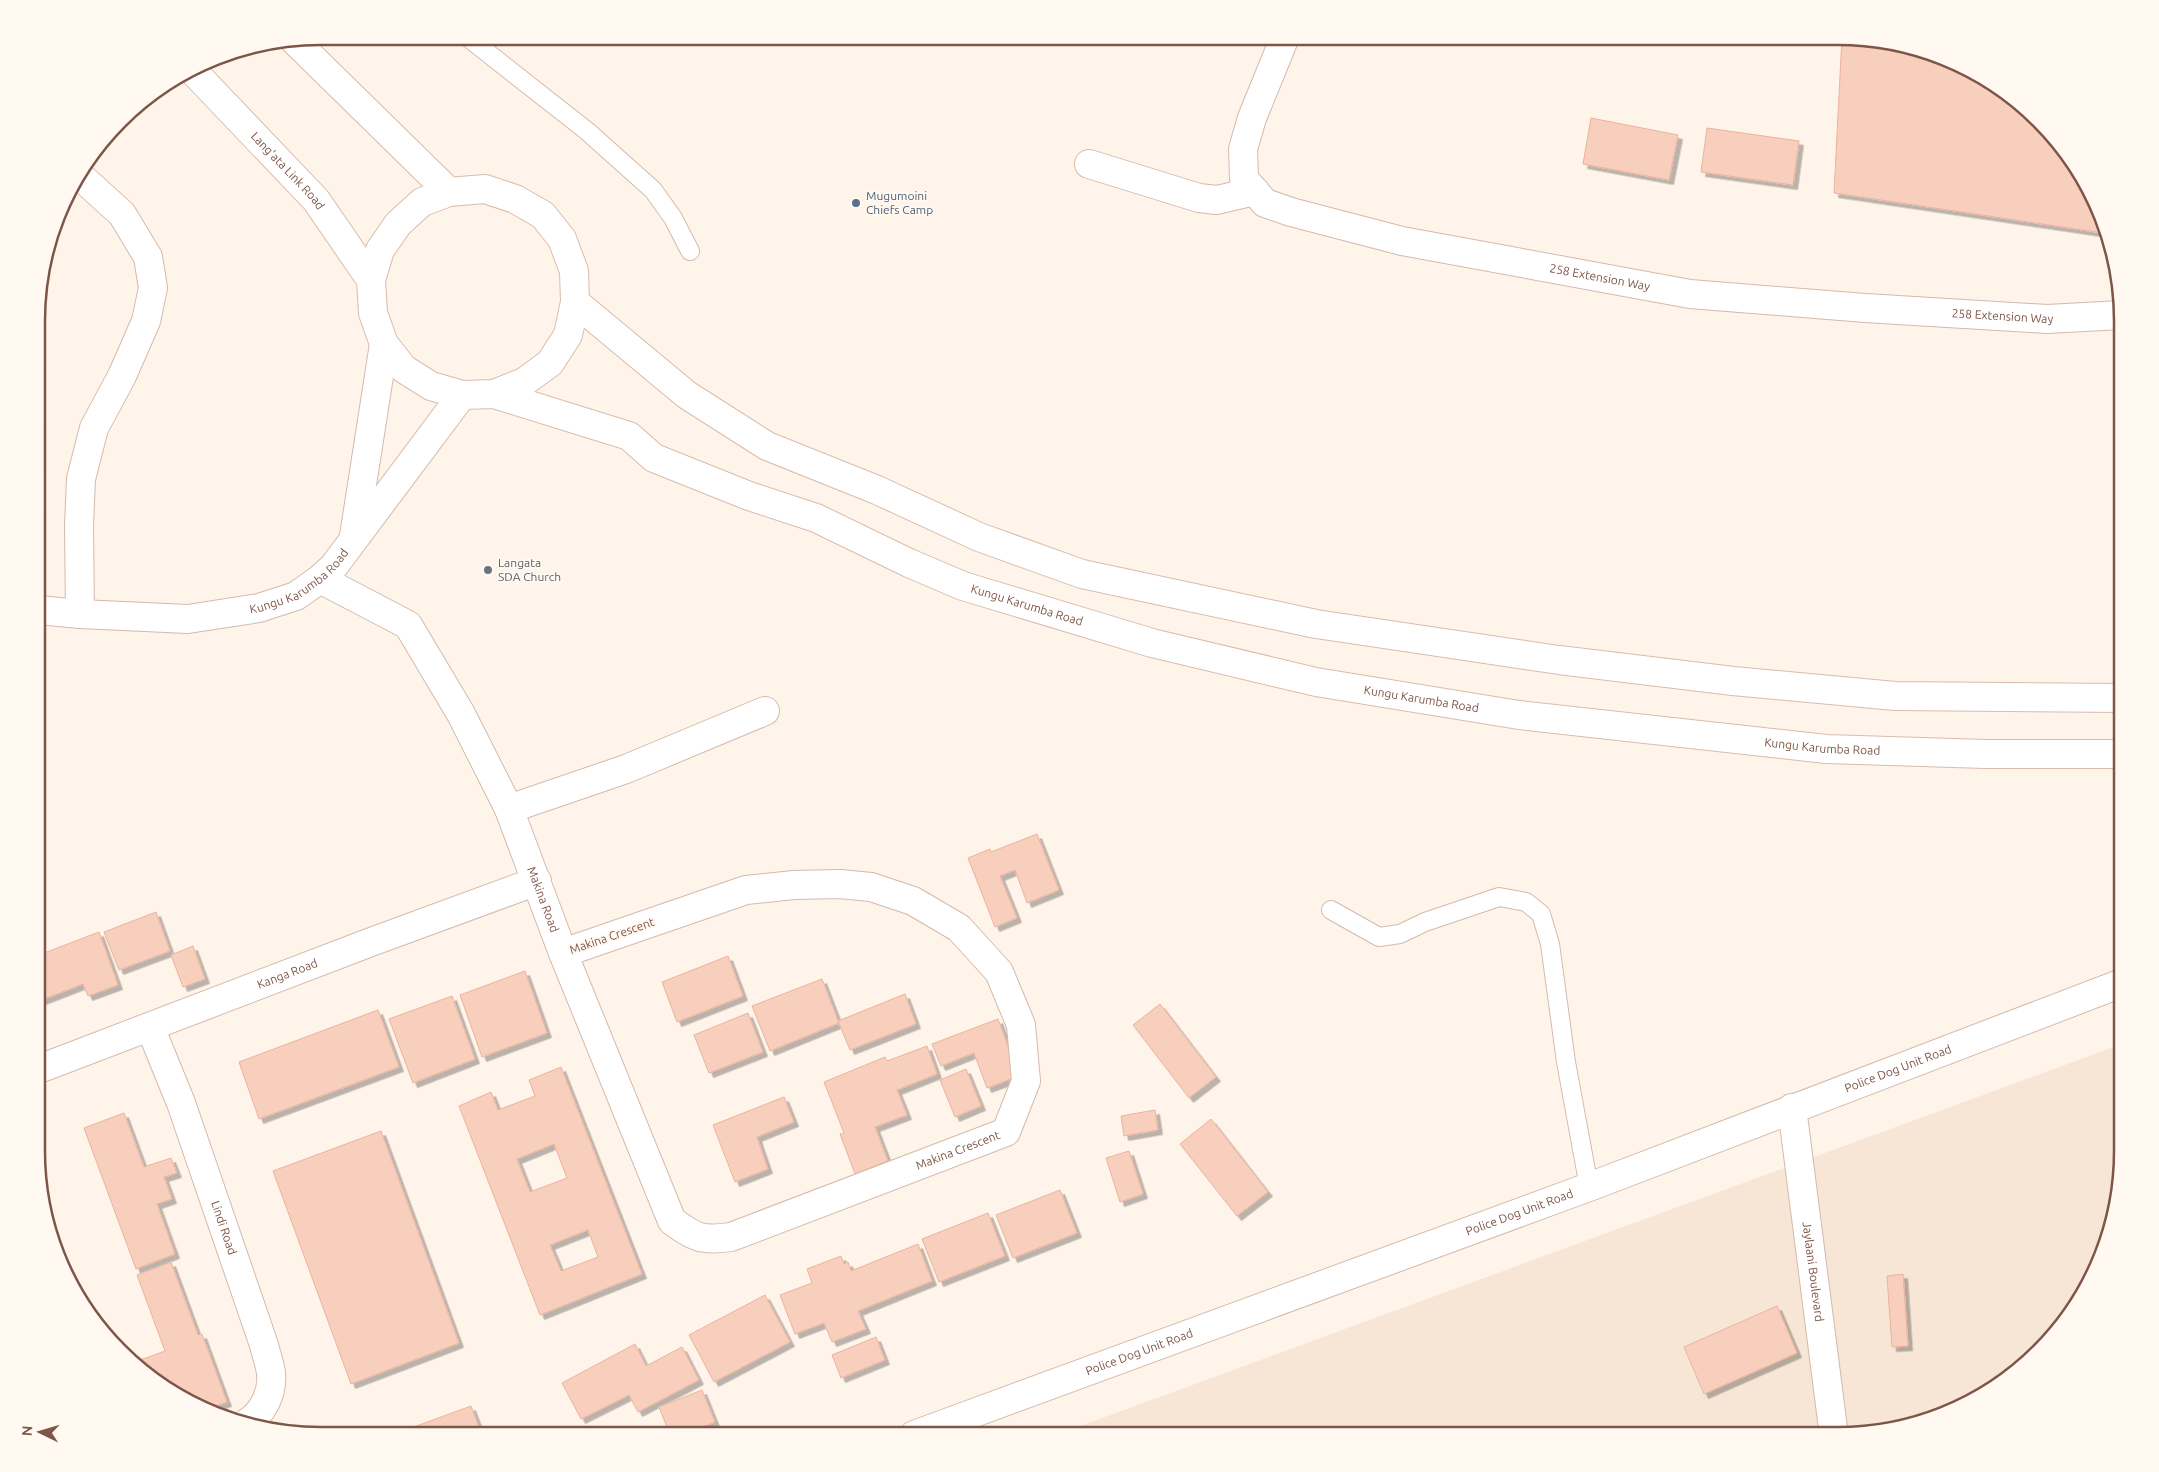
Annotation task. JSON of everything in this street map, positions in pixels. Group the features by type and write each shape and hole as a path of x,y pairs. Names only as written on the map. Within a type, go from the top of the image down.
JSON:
{"street":[{"name":"258 Extension Way","path":"1283,45 1252,118 1243,149 1244,179 1265,203 1291,212 1402,241 1690,294 1865,308 2048,319 2114,315"},
{"path":"299,46 449,192"},
{"name":"Lang'ata Link Road","path":"197,75 316,200 371,280"},
{"path":"1090,164 1199,198 1217,200 1255,191"},
{"path":"80,614 79,526 82,479 94,428 122,376 143,328 153,288 148,257 122,214 84,180"},
{"path":"484,189 515,199 543,215 562,239 574,271 576,302 568,334 550,363 524,382 494,394 462,395 431,386 404,369 384,344 373,313 371,280 380,250 398,224 422,202 449,192 484,189"},
{"path":"576,302 687,395 766,446 878,490 979,537 1082,574 1316,624 1558,660 1733,682 1895,696 2114,698"},
{"name":"Kungu Karumba Road","path":"45,611 188,619 259,608 296,596 320,580 353,540 384,344"},
{"name":"Kungu Karumba Road","path":"494,394 629,436 654,458 749,496 816,518 909,563 963,586 1152,643 1316,682 1519,715 1826,749 1985,754 2114,754"},
{"path":"353,540 462,395"},
{"name":"Makina Road","path":"320,580 408,625 461,714 509,809 563,953 672,1221 692,1235 710,1240 731,1236 783,1216"},
{"path":"509,809 626,769 765,711"},
{"name":"Kanga Road","path":"45,1067 371,942 537,881"},
{"name":"Makina Crescent","path":"563,953 746,890 794,885 840,884 871,887 913,901 959,928 999,972 1021,1025 1026,1081 1006,1132 783,1216"},
{"name":"Police Dog Unit Road","path":"936,1427 1589,1187 2114,986"},
{"name":"Lindi Road","path":"150,1027 181,1103 264,1346 271,1373 267,1402 254,1419"},
{"name":"Jaylaani Boulevard","path":"1792,1108 1833,1427"}],"lane":[{"path":"477,45 587,131 653,190 673,218 690,251"},
{"path":"1330,910 1379,937 1400,934 1425,922 1499,897 1526,902 1541,914 1550,944 1564,1044 1589,1187"}],"shaded area":[{"path":"2114,1047 2112,1187 2105,1222 2085,1273 2057,1319 2033,1346 2006,1370 1976,1390 1943,1406 1892,1422 1838,1427 1078,1427"}],"building":[{"path":"1842,45 1874,47 1909,54 1943,66 1976,82 2006,102 2033,126 2057,153 2077,183 2099,232 1834,193"},
{"path":"1591,118 1678,135 1669,180 1583,164"},
{"path":"1707,128 1799,141 1793,185 1701,172"},
{"path":"1037,834 1059,890 1027,903 1015,870 1000,876 1017,918 995,927 968,858 990,849 991,852"},
{"path":"156,912 170,951 119,970 104,932"},
{"path":"99,932 118,985 88,996 83,984 45,999 45,953"},
{"path":"193,946 205,979 183,987 171,955"},
{"path":"728,956 743,996 677,1022 662,982"},
{"path":"525,971 547,1033 482,1057 460,995"},
{"path":"822,979 839,1023 770,1051 752,1006"},
{"path":"905,994 916,1024 850,1050 838,1021"},
{"path":"452,996 475,1059 413,1083 389,1019"},
{"path":"1160,1004 1216,1077 1189,1098 1133,1025"},
{"path":"378,1010 399,1067 259,1119 239,1062"},
{"path":"748,1013 763,1052 709,1073 694,1035"},
{"path":"998,1019 1019,1076 987,1088 974,1053 941,1066 932,1044"},
{"path":"927,1046 937,1074 897,1090 907,1115 875,1127 888,1161 855,1174 840,1134 844,1133 824,1082 885,1057 887,1061"},
{"path":"561,1067 642,1274 540,1315 459,1106 491,1092 498,1110 535,1096 529,1080","holes":["554,1144 567,1178 530,1192 517,1159","588,1230 598,1257 561,1271 550,1245"]},
{"path":"966,1069 981,1106 955,1117 940,1080"},
{"path":"784,1097 794,1122 757,1137 768,1169 735,1182 713,1125"},
{"path":"1155,1110 1158,1130 1124,1136 1121,1116"},
{"path":"124,1113 144,1167 171,1158 177,1173 164,1177 172,1199 157,1204 175,1254 136,1269 84,1128"},
{"path":"1211,1119 1268,1192 1237,1216 1180,1144"},
{"path":"381,1131 459,1343 351,1384 273,1171"},
{"path":"1129,1151 1143,1194 1120,1202 1106,1158"},
{"path":"1060,1190 1077,1233 1013,1258 996,1215"},
{"path":"988,1213 1005,1256 939,1282 922,1239"},
{"path":"918,1244 932,1281 858,1311 866,1329 832,1342 824,1323 795,1334 780,1295 812,1283 807,1269 841,1256 844,1264 848,1262 851,1271"},
{"path":"171,1262 198,1335 202,1334 227,1402 216,1406 199,1398 183,1390 141,1360 165,1351 137,1275"},
{"path":"1903,1274 1908,1346 1892,1347 1887,1276"},
{"path":"765,1295 790,1342 714,1382 689,1335"},
{"path":"1777,1306 1797,1353 1704,1394 1684,1347"},
{"path":"876,1337 885,1360 841,1378 832,1355"},
{"path":"635,1344 646,1366 682,1347 699,1380 638,1412 629,1395 581,1419 562,1383"},
{"path":"702,1390 715,1422 702,1427 667,1427 659,1407"},
{"path":"471,1406 479,1427 414,1427"}],"place":[{"name":"Mugumoini Chiefs Camp","path":"856,203"},
{"name":"Langata SDA Church","path":"488,570"}]}
